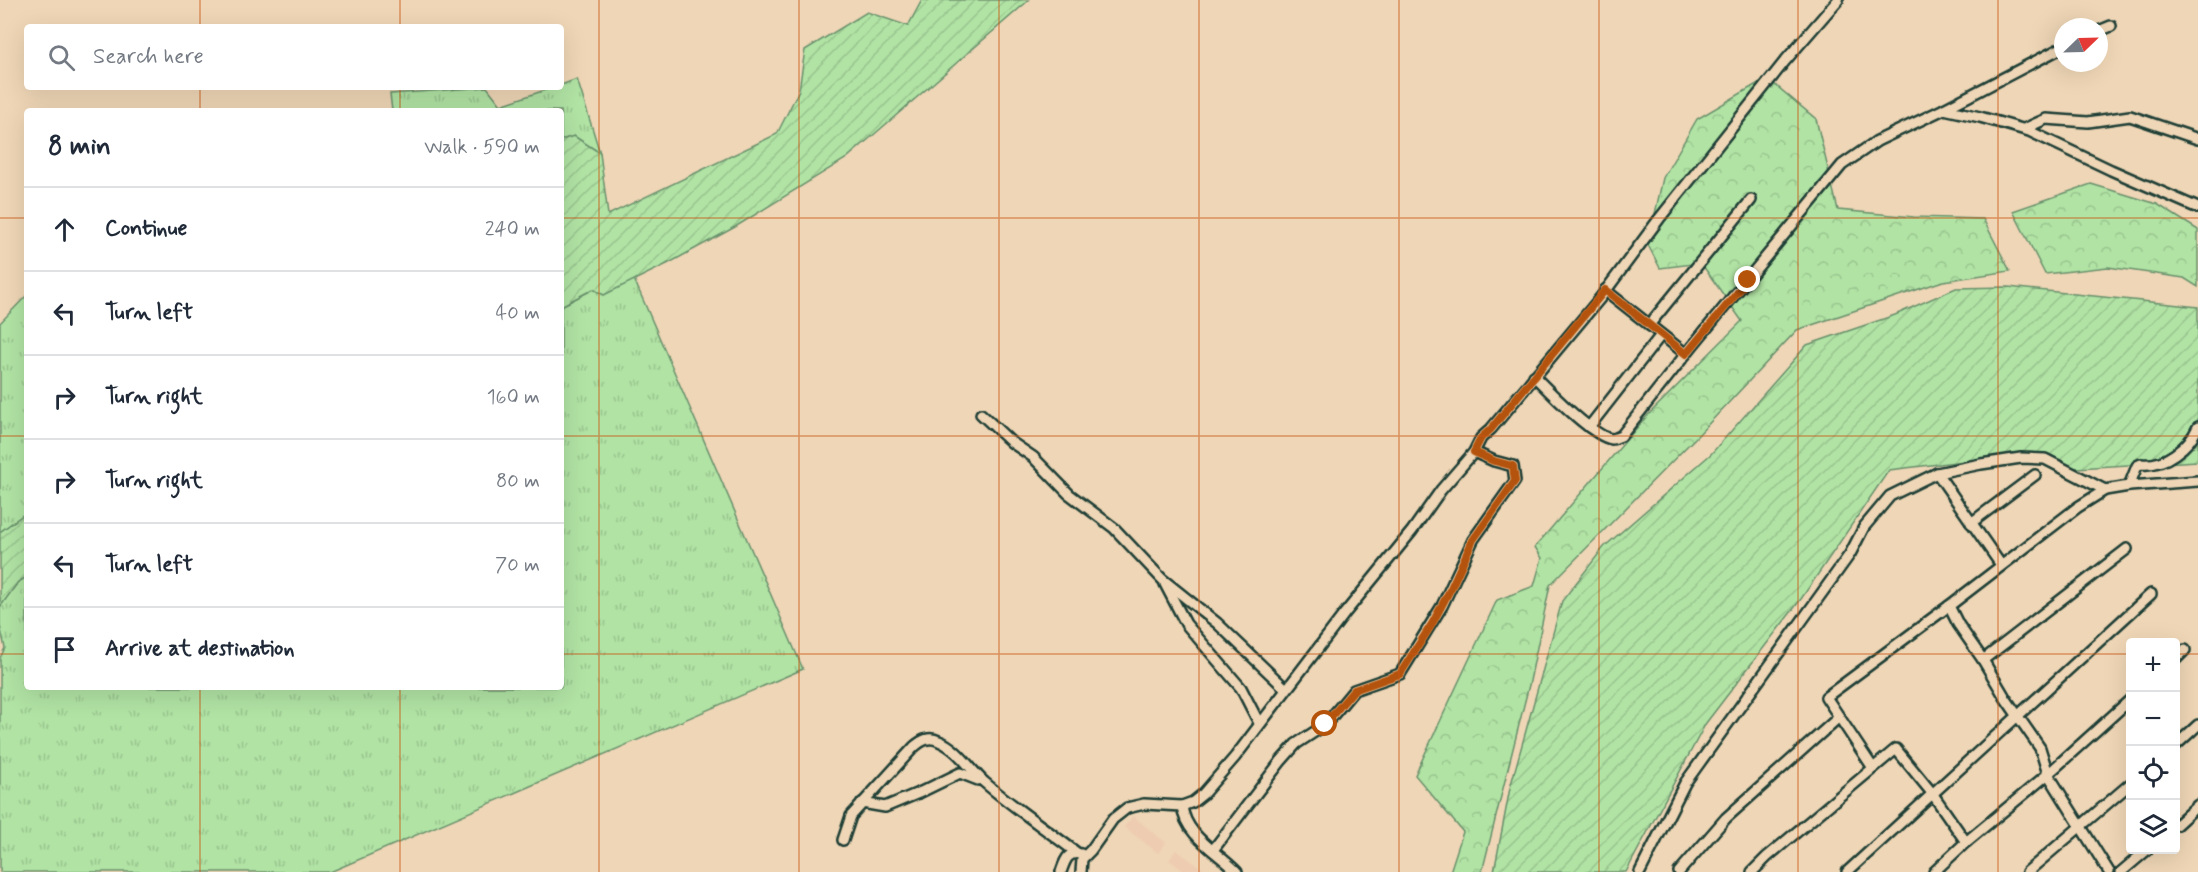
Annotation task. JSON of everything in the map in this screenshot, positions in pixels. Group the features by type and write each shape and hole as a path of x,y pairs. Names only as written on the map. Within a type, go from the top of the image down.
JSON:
{"street":[{"path":"1061,872 1066,858 1081,854 1113,819 1127,808 1144,804 1182,806 1193,802 1203,794 1235,757 1259,723 1412,531 1441,490 1474,452 1481,438 1491,429 1605,290 1785,61 1838,0"},
{"path":"1534,376 1555,398 1589,427 1610,439 1621,436 1842,165 1877,141 1944,110 2054,52"},
{"path":"1944,110 2024,129 2101,166 2198,208"},
{"path":"2024,129 2046,119 2088,122 2130,116 2198,139"},
{"path":"1649,324 1751,200"},
{"path":"1605,290 1686,354"},
{"path":"1589,427 1661,334"},
{"path":"981,414 1011,442 1033,457 1069,494 1114,528 1162,579 1218,623 1286,689"},
{"path":"2129,486 2137,466 2157,463 2169,457 2191,441 2198,427"},
{"path":"1213,850 1296,744 1325,724 1354,690 1400,674 1409,661 1451,588 1473,540 1515,481 1513,466 1474,452"},
{"path":"1640,872 1685,783 1850,554 1864,527 1890,496 1937,473 2001,461 2035,458 2053,462 2105,490"},
{"path":"1937,473 2001,565"},
{"path":"1971,523 2035,475"},
{"path":"1874,768 1838,718 1826,697 2078,507 2105,490 2198,481"},
{"path":"1983,660 2127,549"},
{"path":"1162,579 1186,624 1241,688 1259,723"},
{"path":"1847,872 2151,594"},
{"path":"1949,606 2006,699 2040,748 2048,774 2109,872"},
{"path":"2180,654 2185,650"},
{"path":"1934,872 2126,704"},
{"path":"1679,872 1726,818 1838,718"},
{"path":"2180,741 2198,726"},
{"path":"843,840 851,816 914,747 926,739 937,740 950,748 984,782 1081,854"},
{"path":"1752,872 1897,749 1932,793 1966,842"},
{"path":"862,803 885,807 938,785 960,773 984,782"},
{"path":"2027,872 2126,787"},
{"path":"2180,821 2198,805"},
{"path":"1182,806 1189,826 1200,840 1237,872"},
{"path":"1081,854 1081,872"},
{"path":"2121,872 2141,854"}],"shaded area":[{"path":"1133,816 1166,843 1158,853 1124,827"},
{"path":"1176,850 1207,872 1185,872 1169,860"}],"green space":[{"path":"922,0 1029,0 847,158 735,227 669,263 604,295 593,289 564,304 564,139 574,136 600,153 608,215 777,134 799,90 805,50 867,12 908,26"},
{"path":"1767,78 1816,119 1838,210 1914,217 1983,219 2010,271 1943,281 1797,330 1700,433 1550,585 1530,681 1482,872 1450,872 1463,832 1415,775 1497,600 1534,586 1542,558 1535,547 1647,416 1742,321 1701,263 1660,268 1648,245 1663,178 1697,119"},
{"path":"577,79 600,153 574,136 564,139 564,108 392,108 390,94 489,90 501,105 545,90 564,90 564,84"},
{"path":"2091,184 2157,204 2198,230 2198,287 2184,278 2108,267 2045,274 2013,211"},
{"path":"634,279 803,669 330,872 0,872 0,658 5,648 0,626 0,607 18,582 24,579 24,690 564,690 564,304 594,289 604,295"},
{"path":"2008,287 2198,307 2198,461 2076,468 1998,457 1889,470 1801,599 1706,723 1626,872 1494,872 1510,788 1562,601 1604,547 1711,454 1807,345 1895,315 1956,288"},
{"path":"24,298 24,514 0,532 0,323"},
{"path":"24,514 24,579 18,582 0,607 0,532"}],"route":[{"path":"1325,724 1354,690 1400,674 1409,661 1432,624 1473,540 1515,481 1513,466 1474,452 1481,438 1491,429 1605,290 1686,354 1748,280"}]}
